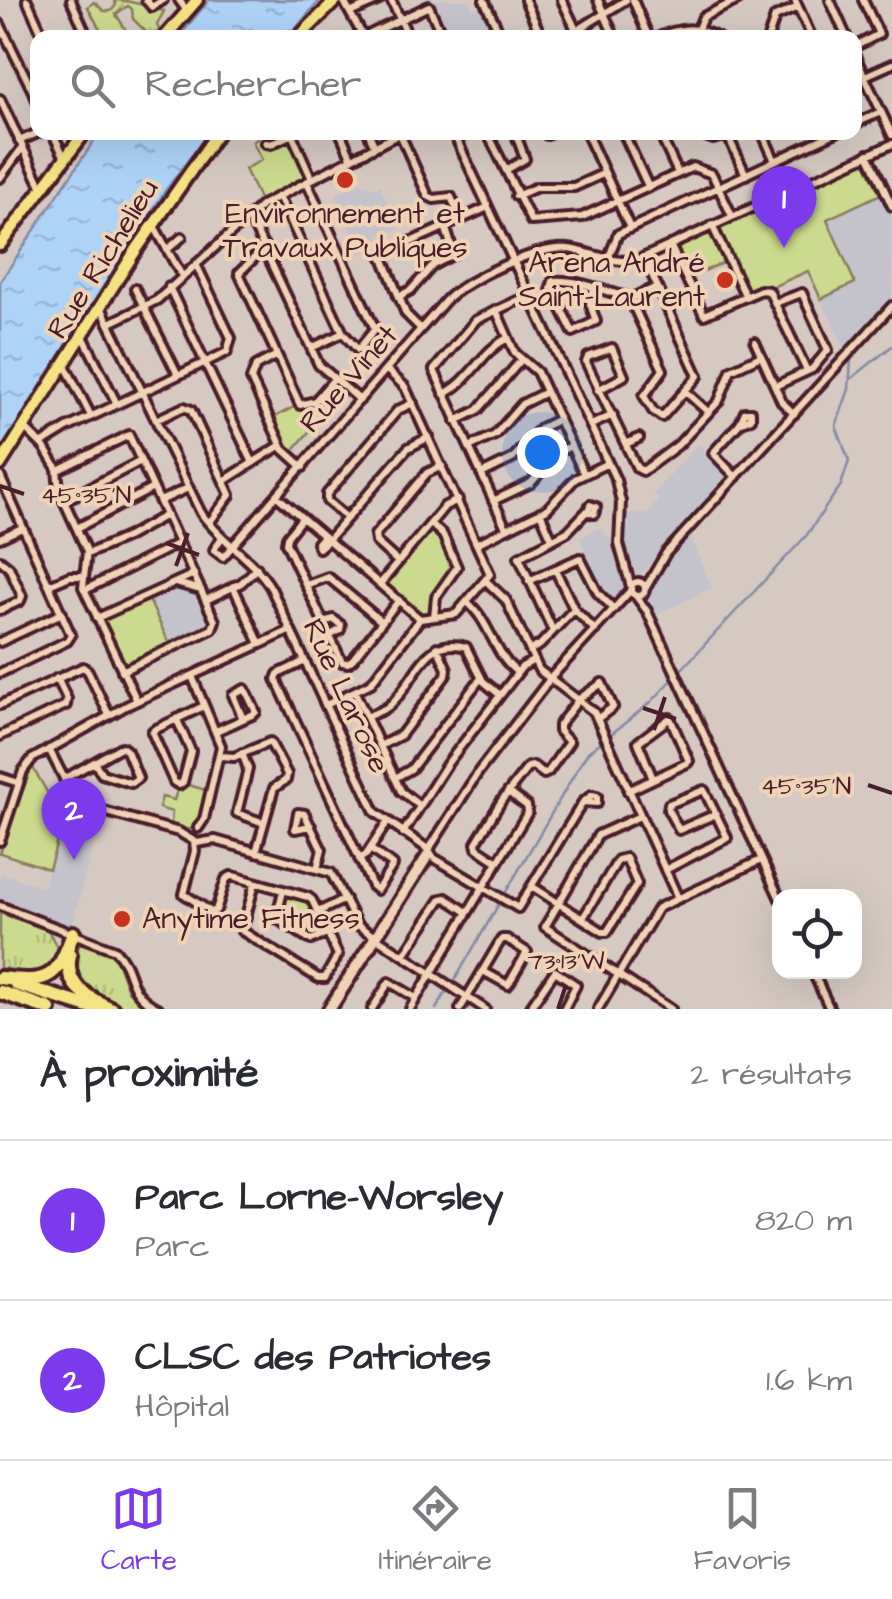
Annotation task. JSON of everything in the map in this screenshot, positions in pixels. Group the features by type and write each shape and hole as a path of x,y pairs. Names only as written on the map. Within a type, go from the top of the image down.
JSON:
{"highway":[{"path":"0,979 50,976 62,964 75,934"},
{"path":"75,934 68,962 72,981 84,995 112,1009"},
{"path":"0,979 95,1009"},
{"path":"0,992 49,1009"}],"main road":[{"path":"171,30 197,0"},
{"path":"307,30 340,0"},
{"path":"0,245 79,140"},
{"name":"Rue Richelieu","path":"0,465 153,225 212,140"}],"street":[{"path":"27,0 40,30"},
{"path":"70,0 84,30"},
{"path":"146,0 152,7 163,0"},
{"path":"179,0 187,11"},
{"path":"340,0 352,12 361,30"},
{"path":"352,12 379,0"},
{"path":"392,0 405,30"},
{"path":"484,0 498,30"},
{"path":"525,0 538,30"},
{"path":"562,0 576,30 630,0 645,30"},
{"path":"598,0 611,30"},
{"path":"710,0 715,10"},
{"path":"672,30 698,30 702,18 738,0"},
{"path":"830,0 843,30"},
{"path":"862,45 879,34 863,0"},
{"path":"771,30 775,18 796,3 807,30"},
{"path":"378,30 429,6 440,30"},
{"path":"0,24 30,86"},
{"path":"865,76 892,64"},
{"path":"862,69 892,135"},
{"path":"0,99 42,188"},
{"path":"862,121 882,112"},
{"path":"0,178 20,144 30,138"},
{"path":"56,140 64,158"},
{"path":"266,143 279,140"},
{"path":"279,196 343,333 356,350 375,328 296,140"},
{"path":"344,140 352,159"},
{"path":"371,140 374,147"},
{"path":"110,323 158,300 250,216 279,196 388,140"},
{"path":"404,140 429,196 451,197 461,219"},
{"path":"457,140 608,463 620,494 618,540 627,568 775,889"},
{"path":"491,140 527,218 533,222 580,218 692,167 710,173 732,216"},
{"path":"506,170 525,158 517,140"},
{"path":"590,140 630,228"},
{"path":"627,140 648,186"},
{"path":"663,140 678,173"},
{"path":"730,140 746,175"},
{"path":"765,140 775,161"},
{"path":"608,259 615,236 820,140"},
{"path":"630,299 663,371 644,396 661,417 698,376 644,258 892,144"},
{"path":"868,154 892,206"},
{"path":"516,196 537,187 574,187 605,173"},
{"path":"421,329 409,318 382,254 488,207"},
{"path":"250,216 320,366 360,400"},
{"path":"153,225 182,276"},
{"path":"712,225 746,298"},
{"path":"398,296 412,289 434,264 454,254 445,226"},
{"path":"167,250 182,237"},
{"path":"670,244 704,315 768,290 807,371"},
{"path":"265,247 239,273 301,406 316,400 334,378"},
{"name":"Rue Vinet","path":"234,548 452,294 514,262 557,248 626,262 644,258"},
{"path":"41,444 226,352 231,337 196,264"},
{"path":"594,288 590,304 596,321 572,332 551,283 564,280 594,288 630,299 657,287"},
{"path":"170,288 253,463"},
{"path":"135,290 178,375"},
{"path":"775,303 798,292 804,295 828,349 807,371 775,386"},
{"path":"506,528 434,373 476,320 530,294"},
{"path":"330,1009 468,788 550,679 638,589 668,550 892,306"},
{"name":"Rue Larose","path":"101,307 208,523 257,568 268,584 374,808 387,823 518,908 533,886"},
{"path":"496,310 508,338 537,372 584,474"},
{"path":"312,348 343,333"},
{"path":"83,336 117,404"},
{"path":"444,394 459,386 494,346 508,338"},
{"path":"755,342 782,402 794,414"},
{"path":"598,390 624,377 611,348 586,361 598,390 638,470 644,471 675,448 708,412 723,394 731,370 761,356"},
{"path":"277,355 257,365 251,378 281,445 303,467"},
{"path":"456,420 478,410 522,358"},
{"path":"65,365 91,416"},
{"path":"278,497 420,618 455,615 486,581 490,572 413,402 403,384 386,370"},
{"path":"468,447 493,436 522,404 546,392"},
{"path":"686,392 708,412"},
{"path":"347,518 326,495 399,409 413,402"},
{"path":"156,420 183,407 190,408 230,499 208,523"},
{"path":"590,426 612,415"},
{"path":"481,474 512,460 541,428 559,418"},
{"path":"736,477 714,452 740,423"},
{"path":"25,428 58,470 58,487 87,554 84,590 137,702"},
{"path":"58,470 128,434 215,625 122,671"},
{"path":"326,538 407,448 429,438"},
{"path":"626,444 639,438"},
{"path":"224,481 281,445"},
{"path":"494,501 532,482 558,452 571,446"},
{"path":"64,501 141,461"},
{"path":"478,543 550,508 575,478 608,463"},
{"path":"398,562 377,543 375,535 427,473 442,466"},
{"path":"0,476 71,637 0,673"},
{"path":"77,528 154,488"},
{"path":"160,501 188,488"},
{"path":"380,584 446,506 458,500"},
{"path":"553,631 519,556 568,531 588,510"},
{"path":"540,512 552,539"},
{"path":"87,554 166,515"},
{"path":"302,518 286,542 341,662 348,664 399,600"},
{"path":"430,524 442,534 458,568 436,597 434,617"},
{"path":"2,534 22,528"},
{"name":"Rue Larose","path":"222,537 214,546 216,554 224,557 234,548"},
{"path":"84,590 179,543"},
{"path":"529,581 580,558 597,592 618,606"},
{"path":"0,560 8,566 22,599 0,610"},
{"path":"206,600 234,586 257,568"},
{"path":"555,569 574,609 595,630"},
{"path":"0,580 12,574"},
{"path":"98,618 194,574"},
{"path":"49,585 71,576 83,576"},
{"path":"306,585 328,577 382,622"},
{"path":"486,581 506,600 534,660 550,679 591,708 678,898"},
{"path":"175,582 202,590"},
{"path":"234,586 260,644"},
{"path":"467,602 483,617 503,660 517,672"},
{"path":"530,650 540,645 574,609"},
{"path":"0,642 62,613"},
{"path":"326,705 372,682 420,618"},
{"path":"323,623 333,619 342,625 329,636"},
{"path":"0,838 26,766 47,750 137,702 291,630"},
{"path":"367,717 390,705 437,647 465,646 481,678 500,695"},
{"path":"380,746 401,736 446,676 447,668 437,647"},
{"path":"402,833 517,672 534,660"},
{"path":"306,661 276,678 359,859 373,888 378,890 393,864 370,848"},
{"path":"0,705 79,668 86,669 109,716"},
{"path":"191,676 216,731 221,756 184,893 210,912 216,910 228,876 256,883 283,890 310,898 338,956 322,979 242,931 256,883"},
{"path":"0,736 66,705 58,678"},
{"path":"395,778 410,770 481,678"},
{"path":"498,862 476,844 529,766 543,774 548,772 570,741 558,726 579,699 600,684 613,707 597,719"},
{"path":"216,731 243,718 256,710 246,689 233,694 243,718"},
{"path":"355,691 404,794 420,806"},
{"path":"177,720 191,752 180,785 174,782 152,734 154,730 204,706"},
{"path":"628,790 654,779 690,761 671,718 638,742 654,779"},
{"path":"221,756 232,758 270,742 287,774 286,780 274,788 256,852"},
{"path":"64,780 94,762 124,748 138,778 132,783 102,774 94,762"},
{"path":"47,750 73,796 85,806 332,874 356,924 485,1009"},
{"path":"242,753 248,769 237,812 264,823"},
{"path":"0,777 19,783"},
{"path":"665,870 726,841 716,814 702,789 668,806 680,830 716,814"},
{"path":"410,1009 528,810 508,792"},
{"path":"583,802 533,886 604,932 610,931 638,883 625,858 619,859 583,918"},
{"path":"640,816 598,836 546,923 547,930 671,1009"},
{"path":"359,859 387,823"},
{"path":"310,826 322,850 317,869"},
{"path":"598,1009 657,908 762,860"},
{"path":"283,890 278,920 312,940 328,933"},
{"path":"318,912 344,899"},
{"path":"404,955 441,899 467,912"},
{"path":"0,906 117,952 136,994 159,1009"},
{"path":"460,1009 483,971 504,938 526,951 508,985 483,971"},
{"path":"529,1009 554,971 576,985 564,1009"},
{"path":"816,979 830,1009"},
{"path":"372,1009 388,982 416,998"}],"shaded area":[{"path":"422,0 468,0 473,10 484,5 496,30 448,30 440,12 430,3 424,5"},
{"path":"359,182 374,188 380,185 398,229 380,237 382,244 361,254 336,195"},
{"path":"883,193 892,212 892,301 847,353 821,299 855,282 827,219"},
{"path":"698,444 731,478 638,576 624,553 623,513 647,514 659,500 653,494"},
{"path":"598,528 605,531 608,539 613,538 620,567 628,579 625,592 615,604 598,588 582,554 585,549 580,538"},
{"path":"688,533 712,588 653,616 648,598 652,582 666,557"},
{"path":"174,586 200,596 212,622 211,626 170,645 148,598"},
{"path":"59,836 93,845 72,926 0,901 0,873 43,887"}],"green space":[{"path":"114,0 164,11 157,25 159,30 144,30 133,19 128,6 116,14 126,30 100,30 88,7 94,2 104,11 111,11 116,5"},
{"path":"260,140 270,148 289,140 307,179 261,203 245,169 262,160 253,142"},
{"path":"867,158 883,193 827,219 855,283 821,299 808,271 748,293 717,225"},
{"path":"712,228 727,261 690,277 676,246"},
{"path":"315,403 325,413 290,454 271,419 298,405 304,408"},
{"path":"430,528 440,536 455,569 434,596 431,614 419,614 383,584"},
{"path":"148,598 170,645 124,666 103,621"},
{"path":"32,766 58,815 58,836 49,869 0,853"},
{"path":"185,784 209,791 200,824 186,831 171,827 172,812 159,808 162,797 174,800 178,788"},
{"path":"284,894 310,901 324,932 313,938 280,918"},
{"path":"0,913 48,930 59,951 51,968 37,974 0,968"},
{"path":"80,943 115,955 128,991 147,1009 122,1009 80,988 73,964"}],"water":[{"path":"209,0 320,0 290,30 185,30"},
{"path":"94,140 203,140 165,191 55,371 19,421 0,458 0,282"}],"waterway":[{"path":"851,379 892,346"},
{"path":"680,671 806,536 841,485 849,461 836,426 849,389 851,359"},
{"path":"653,700 674,678"},
{"path":"610,735 651,702"},
{"path":"453,983 578,768 588,752 601,742"},
{"path":"436,1009 448,989"}],"place":[{"name":"Environnement et Travaux Publiques","path":"345,180"},
{"name":"Parc Lorne-Worsley","path":"784,248"},
{"name":"Arena André Saint-Laurent","path":"725,280"},
{"name":"CLSC des Patriotes","path":"74,860"},
{"name":"Anytime Fitness","path":"122,919"}]}
